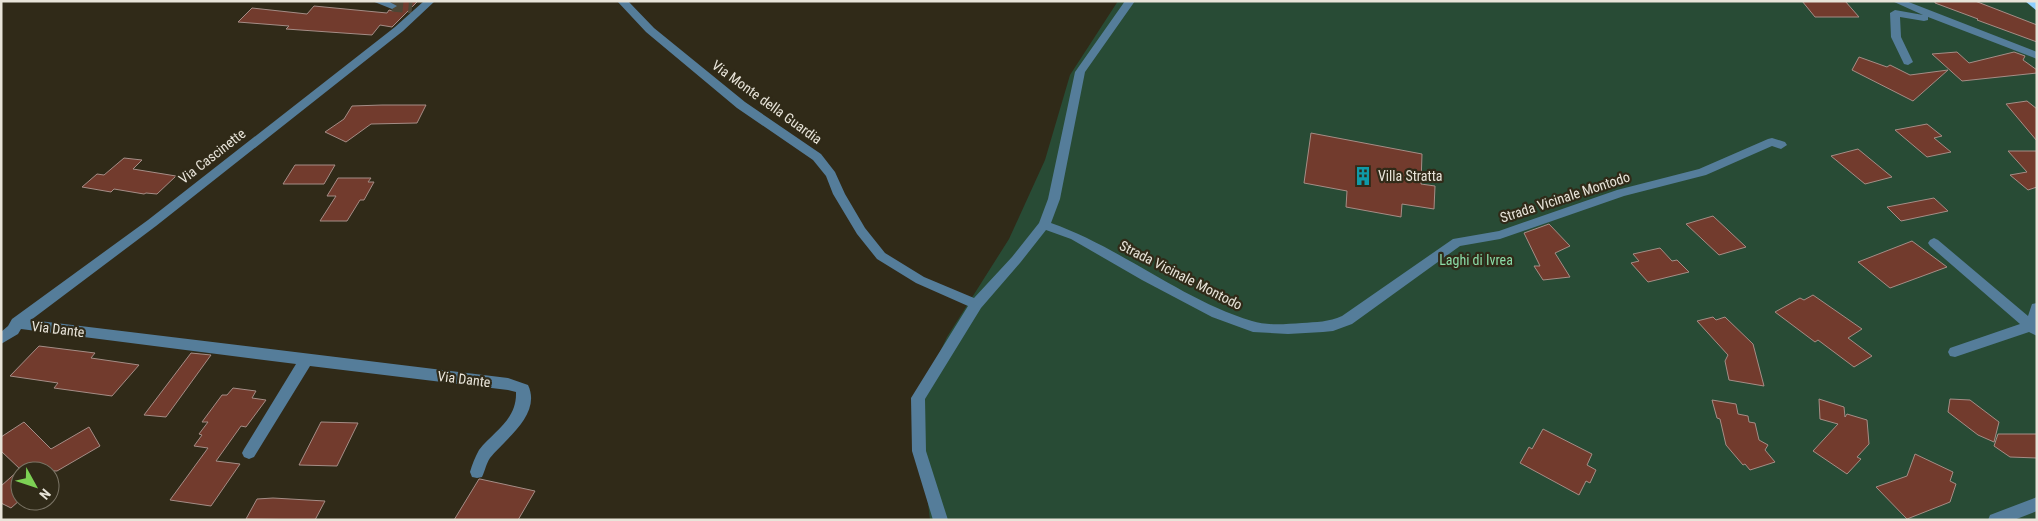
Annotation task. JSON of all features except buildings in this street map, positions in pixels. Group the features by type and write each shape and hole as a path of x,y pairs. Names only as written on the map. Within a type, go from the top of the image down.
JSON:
{"main road":[{"path":"2030,1 2037,8"}],"street":[{"path":"377,1 392,6"},
{"name":"Via Monte della Guardia","path":"622,1 650,30 741,105 817,157 831,175 839,194 861,231 881,256 920,280 976,304"},
{"path":"941,520 919,451 918,398 976,304 1016,260 1044,225 1054,199 1080,72 1130,1"},
{"path":"1897,1 2037,56"},
{"name":"Via Cascinette","path":"1,339 13,330 18,323 159,217 399,29 421,6"},
{"path":"1908,62 1896,37 1896,13 1952,23"},
{"name":"Strada Vicinale Montodo","path":"1044,225 1075,236 1146,277 1217,313 1253,327 1288,329 1333,326 1347,320 1457,242 1500,234 1621,193 1702,172 1772,142 1781,145"},
{"path":"1934,243 2034,329"},
{"path":"2034,329 2037,308"},
{"name":"Via Dante","path":"18,323 508,384 523,389 525,402 510,428 484,456 477,472"},
{"path":"1955,352 2034,329"},
{"path":"249,453 306,360"},
{"path":"1995,520 2037,504"}],"green space":[{"name":"Laghi di Ivrea","path":"1118,1 2037,1 2037,520 930,520 916,403 947,337 1009,239 1045,160 1070,75"}],"tunnel":[{"path":"392,6 412,8"}],"place":[{"name":"Villa Stratta","path":"1363,176"}]}
